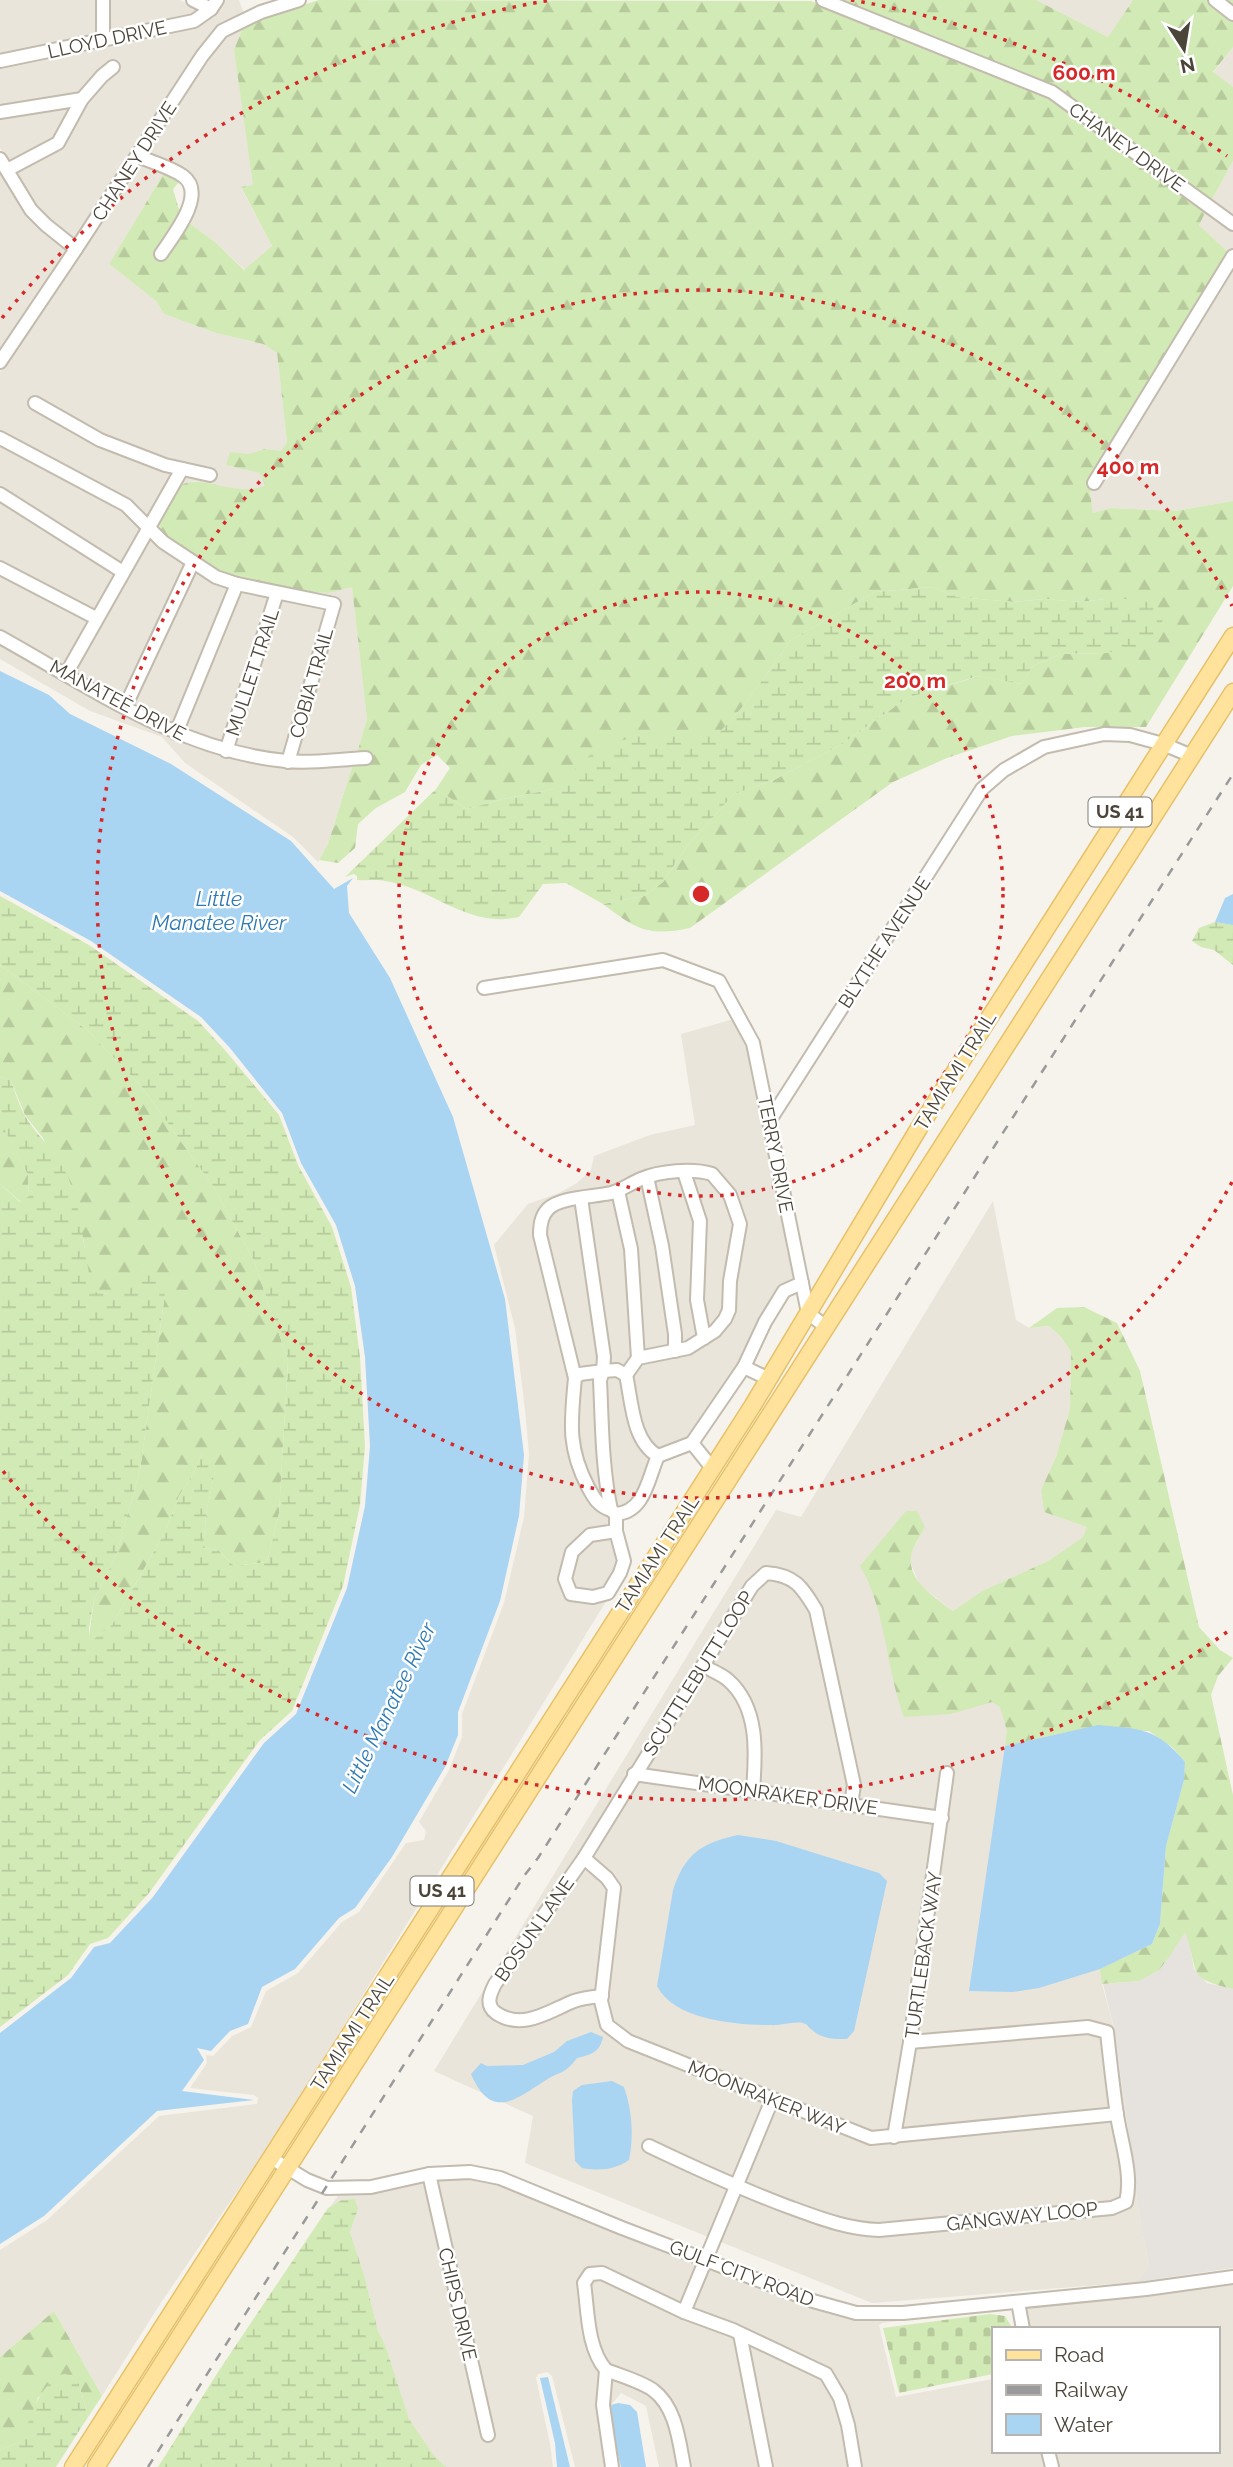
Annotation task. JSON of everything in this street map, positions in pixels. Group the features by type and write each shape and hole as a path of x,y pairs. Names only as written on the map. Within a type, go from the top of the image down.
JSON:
{"main road":[{"name":"TAMIAMI TRAIL","path":"73,2467 769,1379 919,1128 1233,636"},
{"name":"TAMIAMI TRAIL","path":"96,2467 1233,692"}],"street":[{"path":"103,0 103,40"},
{"path":"193,0 214,4"},
{"name":"CHANEY DRIVE","path":"0,362 202,56 222,31 261,12 299,0"},
{"name":"CHANEY DRIVE","path":"823,0 1052,92 1233,224"},
{"path":"1215,0 1233,13"},
{"name":"LLOYD DRIVE","path":"0,61 194,21 214,4"},
{"path":"76,249 31,210 4,165 58,143 82,99 113,67"},
{"path":"0,112 82,99"},
{"path":"137,156 183,176 191,188 192,201 161,254"},
{"path":"1094,483 1233,256"},
{"path":"35,403 100,440 164,465 210,475"},
{"path":"0,438 126,505 163,542 216,577 277,593"},
{"path":"66,674 182,469"},
{"path":"0,494 123,572"},
{"path":"125,707 193,562"},
{"path":"0,568 96,618"},
{"path":"176,733 237,584"},
{"name":"COBIA TRAIL","path":"277,593 334,604 288,762"},
{"name":"MULLET TRAIL","path":"226,751 277,593"},
{"name":"MANATEE DRIVE","path":"0,637 176,733 226,751 288,762 366,758"},
{"name":"BLYTHE AVENUE","path":"769,1120 982,789 1004,770 1044,747 1104,734 1130,735 1192,756"},
{"name":"TERRY DRIVE","path":"484,988 663,960 719,981 753,1043 808,1313"},
{"path":"638,1358 688,1348 720,1326 729,1310 731,1274 740,1224 730,1195 712,1174 704,1171 684,1172 647,1177 618,1191 565,1200 553,1206 547,1210 540,1224 540,1235 575,1378 573,1450 595,1499 602,1507 613,1512 625,1513 634,1509 658,1456 692,1443 744,1367 765,1322 784,1291 802,1283"},
{"path":"684,1172 701,1221 697,1300 704,1338"},
{"path":"647,1177 662,1245 675,1350"},
{"path":"618,1191 631,1249 638,1358 626,1375 640,1437 647,1450 658,1456"},
{"path":"581,1198 604,1357 600,1380 606,1487 624,1561 608,1593 593,1597 571,1594 565,1579 572,1552 590,1535 616,1531"},
{"path":"808,1313 825,1327"},
{"path":"744,1367 769,1379"},
{"path":"575,1378 580,1374 617,1370 626,1375"},
{"path":"692,1443 712,1468"},
{"name":"SCUTTLEBUTT LOOP","path":"584,1858 752,1586 766,1573 782,1574 796,1582 816,1610 855,1785 851,1804"},
{"path":"704,1666 733,1685 750,1711 756,1757 753,1790"},
{"name":"TURTLEBACK WAY","path":"894,2137 910,2042 947,1773"},
{"name":"MOONRAKER DRIVE","path":"634,1774 942,1818"},
{"path":"502,1797 518,1807"},
{"name":"BOSUN LANE","path":"584,1858 495,1984 489,2004 493,2011 510,2020 526,2020 551,2013 577,2000 602,1996"},
{"name":"MOONRAKER WAY","path":"584,1858 607,1878 614,1888 601,2001 607,2025 628,2041 871,2138 1117,2114"},
{"name":"GANGWAY LOOP","path":"649,2146 736,2187 827,2221 860,2230 1112,2208 1126,2202 1129,2191 1107,2032 1088,2027 910,2042"},
{"path":"684,2312 772,2100"},
{"name":"GULF CITY ROAD","path":"271,2158 327,2188 371,2187 429,2174 470,2172 500,2178 813,2301 856,2313 903,2313 1233,2277"},
{"name":"CHIPS DRIVE","path":"429,2174 488,2435"},
{"path":"684,2467 674,2419 666,2405 654,2391 606,2370 599,2362 594,2349 584,2283 590,2274 601,2273 826,2374 840,2398 855,2467"},
{"path":"1018,2302 1023,2327"},
{"path":"740,2334 766,2467"},
{"path":"606,2370 603,2405 611,2467"}],"shaded area":[{"path":"0,0 97,0 98,35 0,55"},
{"path":"108,0 180,0 199,10 192,15 108,33"},
{"path":"225,0 239,0 244,14 220,25 75,241 35,206 15,173 62,147 88,101 105,80 120,69 114,59 79,93 0,106 0,67 174,30 214,16"},
{"path":"1036,0 1133,0 1108,37"},
{"path":"243,27 234,50 254,185 241,188 272,246 245,270 188,222 197,204 196,187 146,153 206,60 226,36"},
{"path":"1233,47 1233,87 1213,73"},
{"path":"73,106 54,139 9,163 0,148 0,118"},
{"path":"1233,161 1233,217 1211,201"},
{"path":"139,163 164,173 109,264 156,301 164,314 216,333 263,344 277,353 287,442 281,452 265,449 248,454 263,473 265,485 255,490 194,481 178,487 185,476 214,482 216,471 166,460 102,435 34,395 28,404 36,412 99,445 173,473 147,519 128,500 0,431 0,372"},
{"path":"0,169 69,250 0,352"},
{"path":"1206,211 1233,231 1233,501 1175,511 1111,508 1093,513 1090,491 1231,255 1199,225"},
{"path":"0,444 123,510 142,529 121,565 0,487"},
{"path":"0,500 115,574 94,611 0,562"},
{"path":"150,537 159,547 186,564 122,699 74,672"},
{"path":"195,570 229,587 174,726 132,705"},
{"path":"0,575 89,620 64,666 0,630"},
{"path":"352,586 367,719 357,753 295,756 341,601 298,591 327,593"},
{"path":"240,590 270,597 223,744 184,730"},
{"path":"281,600 327,609 284,755 233,746"},
{"path":"0,643 127,715 179,741 229,758 291,769 353,764 328,844 318,862 293,837 185,763 162,737 90,711 0,659"},
{"path":"734,1019 748,1045 780,1203 787,1252 792,1260 796,1279 688,1438 659,1450 651,1445 645,1435 632,1376 644,1362 680,1357 710,1343 729,1323 745,1225 734,1192 713,1168 686,1165 588,1192 564,1194 550,1201 538,1215 534,1224 534,1236 569,1368 568,1451 573,1468 591,1502 598,1511 611,1517 611,1526 589,1529 568,1547 570,1599 592,1603 607,1600 282,2126 162,2301 102,2396 54,2311 0,2357 0,2250 47,2220 159,2116 257,2104 258,2098 254,2095 190,2088 207,2063 206,2055 213,2056 232,2036 251,2027 266,1991 298,1973 342,1922 359,1912 406,1843 424,1840 426,1831 419,1822 449,1770 462,1737 462,1714 504,1603 524,1517 529,1454 525,1410 515,1328 494,1245 528,1204 559,1193 577,1183 591,1170 594,1156 650,1135 695,1125 681,1034"},
{"path":"691,1177 709,1179 725,1199 734,1224 726,1266 723,1309 716,1322 708,1329 702,1300 706,1221"},
{"path":"681,1178 695,1221 699,1335 680,1343 667,1245 654,1181"},
{"path":"644,1184 670,1346 643,1350 636,1249 624,1194"},
{"path":"614,1198 626,1250 633,1356 624,1368 609,1365 587,1204"},
{"path":"993,1201 1016,1320 1029,1328 1049,1326 1071,1352 1070,1409 1056,1457 1041,1490 1044,1512 1088,1527 1083,1537 1048,1561 982,1591 953,1611 920,1585 910,1562 912,1551 925,1527 906,1512 861,1566 1044,1695 1124,1980 1102,1984 1115,2032 1139,2214 1149,2265 1137,2282 872,2303 525,2163 533,2116 434,2071 776,1510 801,1517"},
{"path":"577,1204 599,1357 598,1366 579,1368 545,1234 551,1214"},
{"path":"616,1376 622,1379 635,1439 643,1453 651,1458 635,1496 624,1508 616,1508 611,1487 606,1381 608,1377"},
{"path":"595,1378 603,1501 583,1463 577,1435 580,1381"},
{"path":"612,1537 618,1561 605,1588 593,1592 575,1588 571,1578 577,1555 592,1540"},
{"path":"1185,1931 1194,1969 1207,1983 1233,1989 1233,2268 1137,2282 1149,2265 1139,2214 1115,2032 1103,1984 1139,1981 1172,1953"},
{"path":"470,2178 498,2183 866,2319 942,2315 879,2325 896,2397 992,2379 992,2453 1043,2453 1046,2467 659,2467 646,2406 621,2393 611,2405 617,2467 575,2467 552,2376 547,2372 538,2374 536,2378 553,2467 446,2467 433,2454 409,2419 386,2347 378,2331 350,2232 358,2209 330,2207 340,2193 425,2181"},
{"path":"1233,2283 1233,2467 1057,2467 1054,2453 1219,2453 1219,2327 1029,2327 1024,2307"}],"green space":[{"path":"319,0 811,1 1049,98 1206,211 1199,225 1231,255 1090,492 1093,513 1111,508 1175,511 1233,501 1233,586 1146,727 1085,727 1012,736 947,758 893,782 690,928 664,932 643,929 624,920 603,904 644,896 663,882 687,846 734,794 772,781 842,744 907,698 979,676 1021,684 1033,666 1060,654 1107,653 1147,599 1081,602 1044,599 1014,602 957,597 932,587 875,592 791,640 746,703 719,733 658,733 567,779 554,789 467,809 436,789 450,768 437,755 421,765 405,792 376,808 358,824 355,848 338,863 319,860 328,844 353,764 371,763 370,752 357,753 367,719 352,587 328,593 298,591 238,578 224,573 165,537 158,523 173,493 188,483 243,489 265,485 260,473 226,465 230,452 248,454 265,449 281,451 287,442 277,353 263,344 216,333 164,314 156,301 109,264 164,173 180,181 173,189 180,213 154,255 162,262 188,222 215,242 244,270 272,246 241,187 253,185 234,50 243,27"},
{"path":"837,0 1036,0 1108,37 1133,0 1233,0 1233,47 1213,72 1233,87 1233,161 1211,201 1053,87"},
{"path":"932,587 957,597 1014,602 1044,599 1081,602 1147,599 1163,619 1155,643 1107,653 1060,654 1033,666 1021,684 978,676 907,698 842,744 772,781 734,794 687,846 663,882 644,896 603,904 566,883 543,884 519,917 501,919 467,913 402,885 382,880 357,880 354,874 345,877 436,789 467,809 554,789 592,753 631,737 658,733 719,733 746,703 791,640 875,592"},
{"path":"0,896 89,945 198,1021 279,1115 298,1165 332,1227 351,1287 360,1357 365,1446 360,1505 343,1586 292,1711 260,1740 149,1893 108,1938 90,1944 68,1975 0,2027 0,1184 20,1202 29,1196 28,1175 0,1121 0,1076 11,1081 25,1116 68,1177 77,1205 94,1292 110,1294 143,1267 161,1275 165,1294 140,1470 117,1553 94,1600 89,1643 112,1625 165,1532 179,1496 195,1471 202,1452 210,1450 215,1472 207,1508 203,1548 218,1550 234,1566 267,1562 279,1513 288,1360 254,1261 213,1186 142,1087 86,1029 0,965"},
{"path":"1215,922 1233,925 1233,965 1214,950 1201,947 1192,941 1199,928"},
{"path":"0,965 86,1029 142,1087 213,1186 254,1261 288,1360 279,1513 267,1562 234,1566 218,1550 203,1548 207,1508 215,1472 202,1452 195,1471 179,1496 165,1532 112,1625 88,1644 94,1600 117,1553 140,1470 165,1294 94,1292 85,1264 84,1241 43,1138 25,1115 11,1081 0,1076"},
{"path":"0,1120 28,1175 29,1197 21,1202 0,1184"},
{"path":"1084,1307 1117,1323 1140,1371 1199,1627 1220,1650 1233,1658 1218,1676 1211,1695 1233,1795 1233,1989 1217,1985 1200,1976 1196,1971 1185,1932 1159,1970 1139,1981 1102,1984 1100,1969 1152,1944 1160,1924 1166,1846 1184,1780 1185,1762 1173,1748 1149,1731 1067,1732 1005,1746 1007,1731 1000,1707 992,1702 951,1714 904,1717 881,1620 869,1583 860,1566 906,1511 917,1511 925,1527 912,1552 912,1571 930,1593 953,1611 982,1591 1048,1561 1083,1537 1087,1527 1044,1512 1041,1490 1056,1457 1070,1409 1071,1352 1049,1326 1029,1328 1057,1308"},
{"path":"355,2199 358,2209 350,2232 378,2331 386,2347 409,2419 433,2454 446,2467 158,2467 328,2208 342,2200"},
{"path":"54,2311 102,2396 88,2417 79,2384 38,2397 32,2418 20,2442 0,2450 0,2357"},
{"path":"990,2314 1005,2316 1012,2327 992,2327 992,2374 899,2393 883,2328"},
{"path":"65,2373 79,2384 88,2417 56,2467 0,2467 0,2450 20,2442 41,2394"}],"water":[{"name":"Little Manatee River","path":"0,671 49,695 70,714 171,764 291,841 334,889 353,878 347,886 349,913 390,978 453,1117 505,1299 524,1455 519,1516 500,1601 458,1712 458,1735 445,1767 392,1857 355,1908 339,1918 295,1969 262,1987 248,2024 230,2031 211,2051 197,2048 204,2060 182,2091 254,2100 157,2111 44,2216 0,2244 0,2033 71,1978 94,1947 110,1943 153,1897 264,1743 296,1714 347,1588 365,1506 370,1446 365,1357 355,1286 336,1225 301,1163 282,1113 230,1048 201,1017 91,941 0,891"},
{"path":"1233,894 1233,925 1215,922 1225,898"},
{"path":"1098,1725 1136,1729 1156,1736 1185,1762 1184,1780 1166,1846 1160,1924 1152,1944 1100,1969 1039,1988 1013,1992 969,1991 1005,1746"},
{"path":"738,1835 776,1841 879,1873 887,1881 854,2031 847,2039 823,2037 803,2023 756,2025 707,2018 677,2006 665,1997 657,1986 673,1890 683,1867 704,1846"},
{"path":"591,2032 603,2037 597,2049 577,2058 566,2070 513,2099 495,2102 479,2088 471,2074 481,2063 487,2066 523,2065 554,2052 567,2041"},
{"path":"612,2081 624,2087 629,2105 632,2132 629,2160 607,2169 582,2168 575,2161 573,2091 582,2085"},
{"path":"548,2377 570,2467 557,2467 555,2443 540,2378"},
{"path":"611,2405 630,2405 637,2412 646,2467 621,2467 612,2432"}],"railway":[{"path":"148,2467 524,1876 1233,774"}]}
